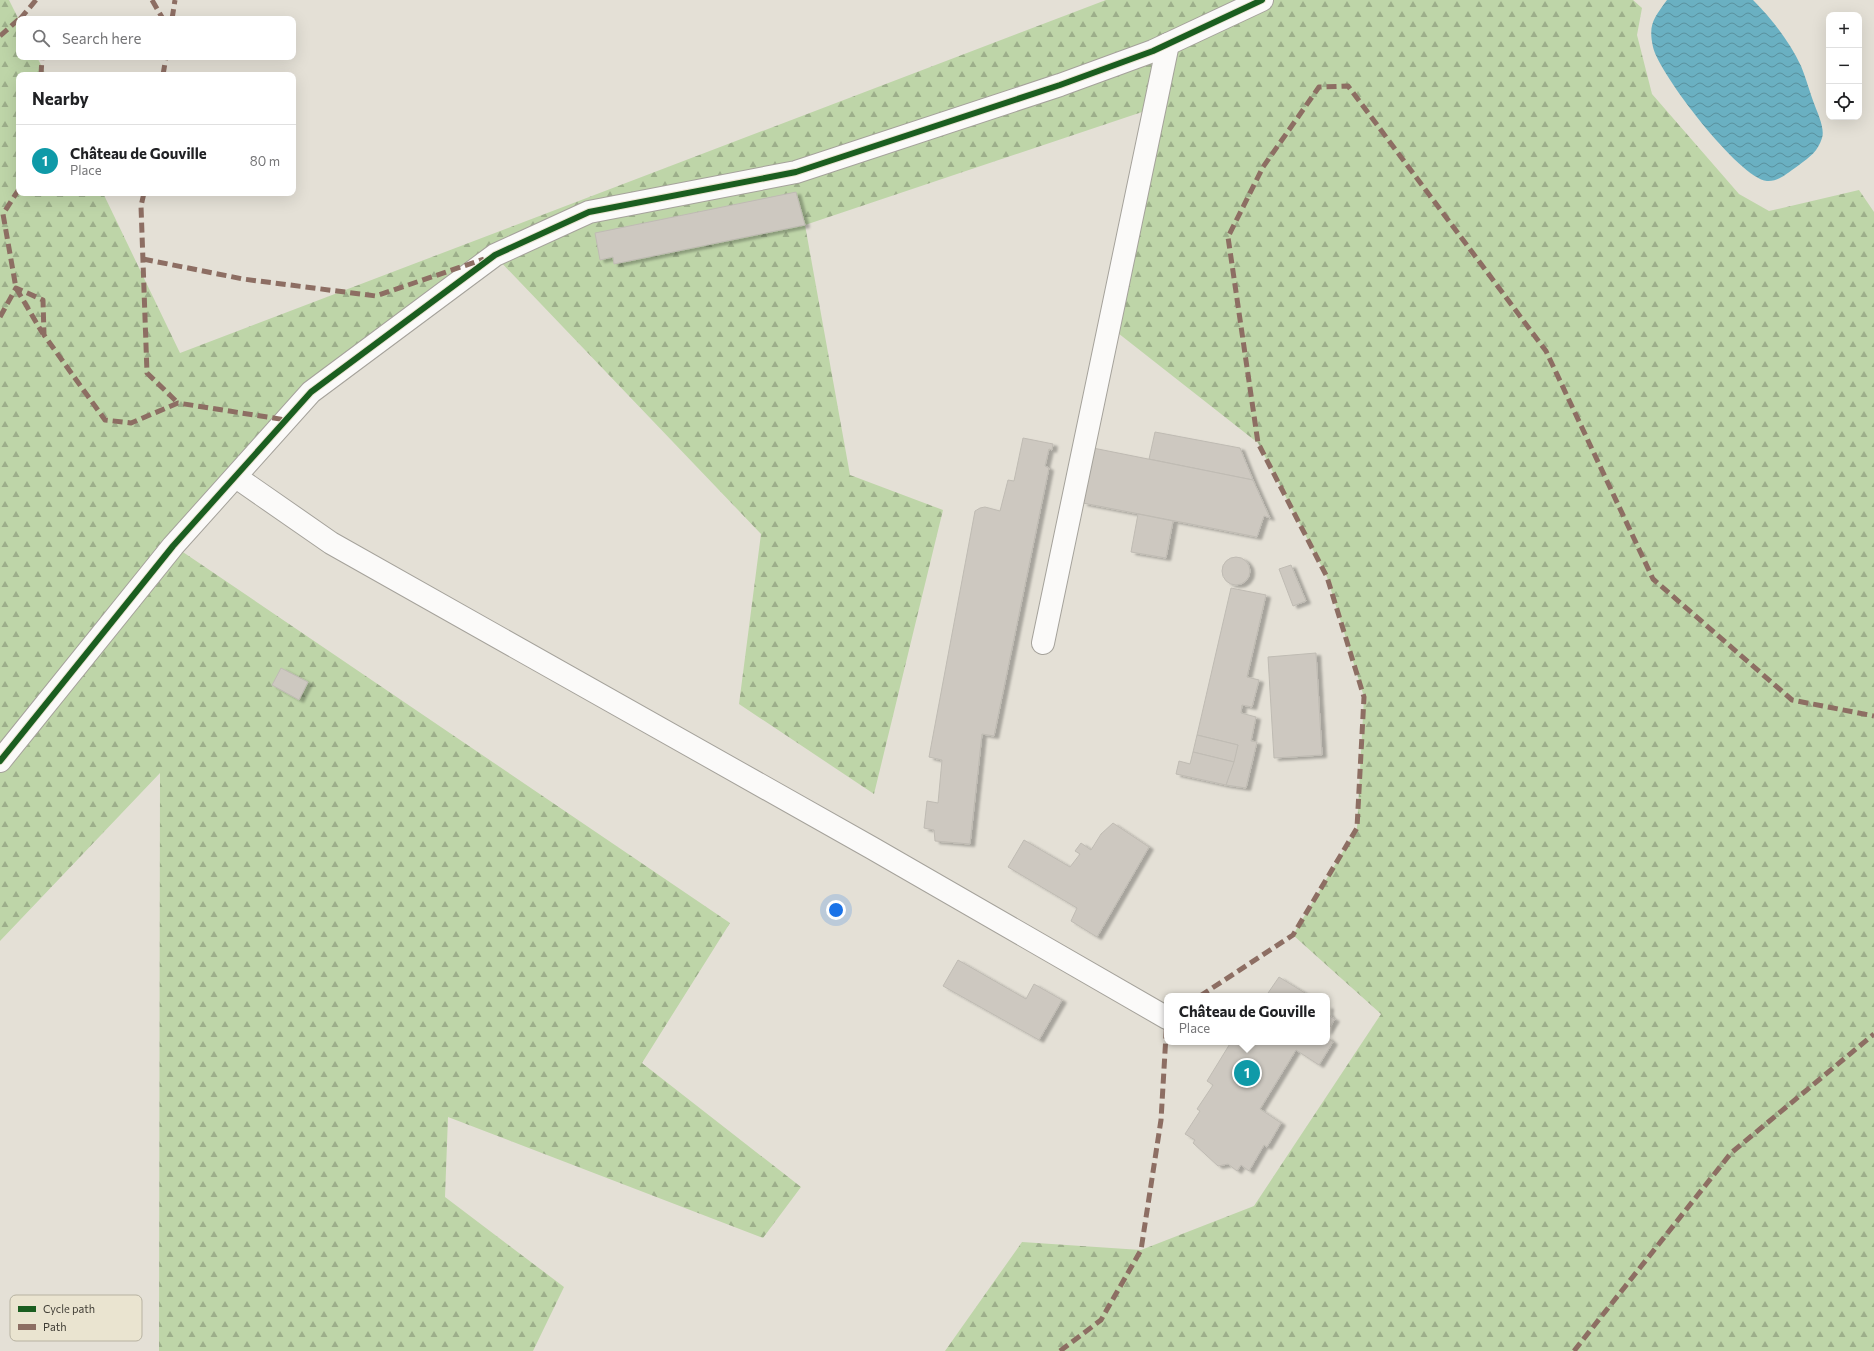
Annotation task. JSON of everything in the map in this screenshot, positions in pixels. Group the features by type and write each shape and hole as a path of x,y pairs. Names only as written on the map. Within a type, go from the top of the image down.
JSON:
{"street":[{"path":"0,761 173,546 311,392 495,255 589,212 796,172 1060,85 1168,44 1262,0"},
{"path":"1043,643 1168,44"},
{"path":"236,477 331,543 872,848 1164,1016"}],"green space":[{"path":"0,0 9,0 17,16 16,60 38,60 44,72 16,72 16,196 104,196 180,353 1106,0 1633,0 1642,8 1637,35 1652,94 1739,194 1769,211 1859,190 1874,212 1874,1351 945,1351 1022,1242 1141,1250 1254,1206 1381,1014 1293,935 1357,828 1364,697 1327,577 1258,443 1109,326 1154,108 805,225 850,475 943,510 874,794 739,704 761,534 495,256 311,392 174,546 730,923 642,1063 801,1187 763,1238 448,1117 445,1197 564,1287 533,1351 159,1351 160,773 0,941"}],"water":[{"path":"1667,0 1753,0 1760,7 1780,31 1801,66 1819,117 1823,134 1818,147 1810,156 1784,176 1776,180 1767,181 1755,176 1721,145 1685,101 1670,79 1653,47 1651,32 1653,22"}],"building":[{"path":"796,192 805,225 614,264 613,257 600,260 595,233"},
{"path":"1155,432 1240,448 1253,480 1149,459"},
{"path":"1023,438 1053,444 1052,450 1049,449 1045,466 1049,468 994,736 982,734 970,844 935,841 934,830 924,828 927,801 938,803 942,760 929,757 975,511 985,507 1000,511 1008,480 1014,481"},
{"path":"1093,448 1253,480 1270,518 1264,516 1257,537 1083,503"},
{"path":"1138,514 1173,521 1166,558 1131,552"},
{"path":"1236,557 1246,561 1250,571 1246,581 1236,585 1226,581 1222,571 1226,561"},
{"path":"1291,565 1306,601 1293,606 1279,569"},
{"path":"1231,588 1266,595 1247,677 1259,680 1252,707 1242,705 1241,713 1256,717 1251,741 1257,742 1246,788 1226,785 1238,745 1197,735"},
{"path":"1316,653 1322,755 1274,758 1268,657"},
{"path":"281,668 308,682 299,700 272,685"},
{"path":"1197,735 1238,745 1234,762 1193,752"},
{"path":"1193,752 1234,762 1226,785 1176,774 1179,761 1190,764"},
{"path":"1113,823 1149,847 1097,937 1071,921 1077,908 1008,867 1024,840 1070,867 1080,854 1075,851 1081,843 1091,850 1101,834"},
{"path":"958,960 1026,999 1034,984 1062,1000 1039,1040 943,986"},
{"path":"1279,977 1305,993 1268,993"},
{"path":"1330,1015 1335,1019 1330,1027"},
{"path":"1330,1040 1333,1042 1319,1065 1296,1050 1260,1109 1281,1123 1267,1147 1264,1145 1249,1171 1241,1165 1237,1171 1228,1164 1218,1166 1193,1143 1195,1140 1185,1134 1200,1111 1197,1109 1213,1085 1207,1081 1229,1045 1330,1045"}],"marked path":[{"path":"23,16 36,0"},
{"path":"152,0 161,16"},
{"path":"172,16 175,0"},
{"path":"0,36 16,22"},
{"path":"41,72 42,60"},
{"path":"164,72 166,60"},
{"path":"1205,993 1293,935 1357,828 1364,697 1327,577 1258,443 1228,237 1263,167 1319,87 1348,86 1546,351 1653,579 1792,700 1874,716"},
{"path":"16,194 3,214 16,288 43,334"},
{"path":"143,196 141,206 147,373 178,403"},
{"path":"143,259 243,279 376,296 484,259"},
{"path":"0,317 16,288 43,300 44,335 105,420 131,423 178,403 286,420"},
{"path":"1574,1351 1731,1153 1874,1034"},
{"path":"1060,1351 1101,1320 1141,1250 1161,1120 1165,1045"}],"cycle path":[{"path":"0,761 173,546 311,392 495,255 589,212 796,172 1060,85 1153,51 1262,0"}],"place":[{"name":"Château de Gouville","path":"1247,1073"}]}
